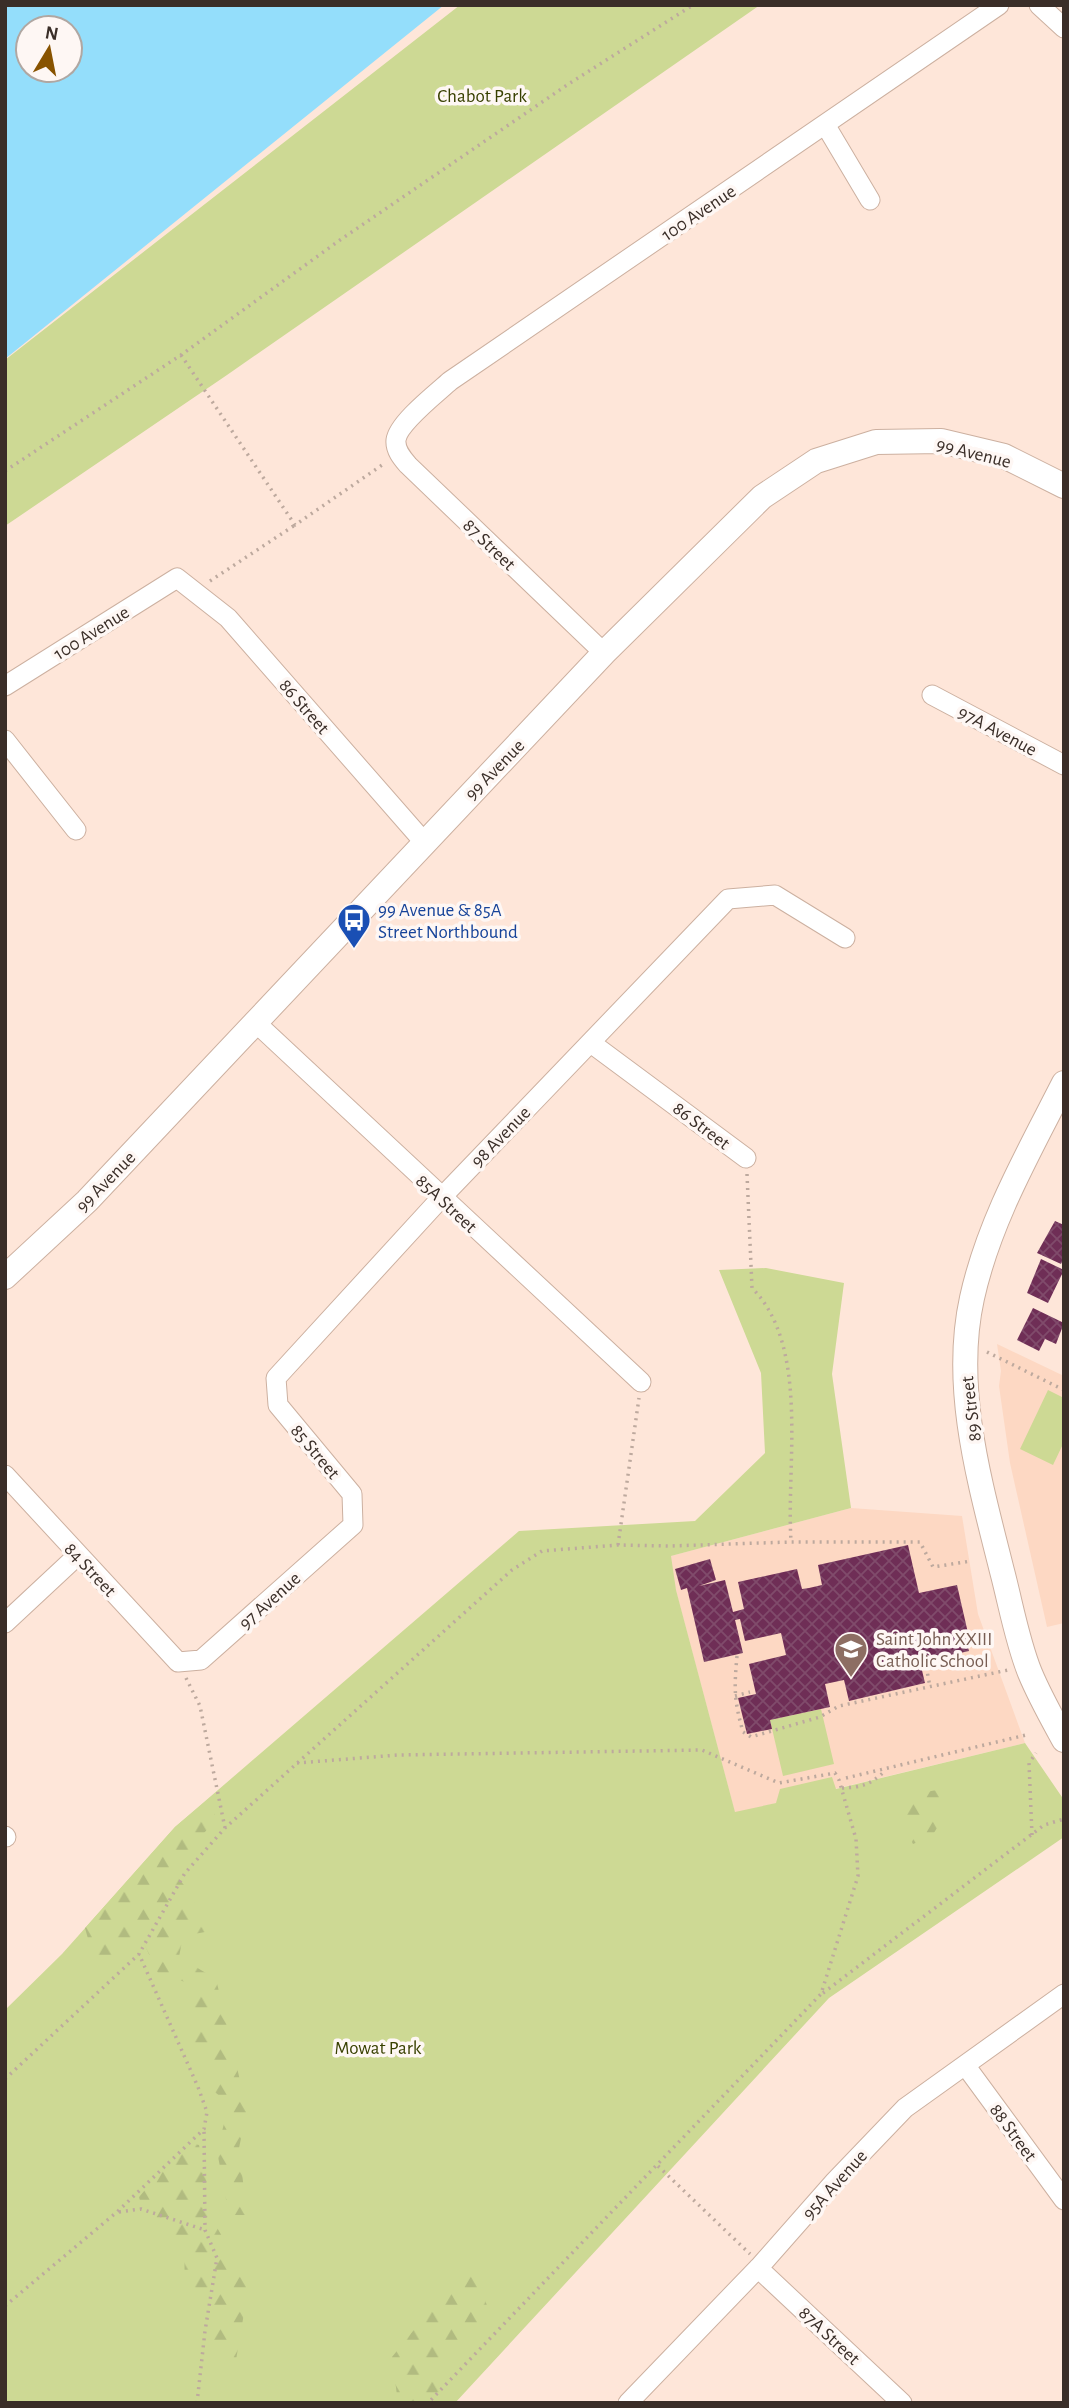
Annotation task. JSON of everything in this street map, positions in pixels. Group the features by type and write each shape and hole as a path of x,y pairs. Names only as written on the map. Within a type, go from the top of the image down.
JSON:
{"street":[{"name":"100 Avenue","path":"399,453 396,439 403,426 450,381 999,5"},
{"path":"1042,6 1064,28"},
{"path":"826,126 870,200"},
{"name":"99 Avenue","path":"5,1278 87,1201 604,653 762,497 816,461 876,442 941,441 1004,456 1064,486"},
{"name":"87 Street","path":"399,453 604,653"},
{"name":"100 Avenue","path":"5,686 177,578"},
{"name":"86 Street","path":"177,578 228,618 424,842"},
{"name":"97A Avenue","path":"932,695 1064,765"},
{"path":"5,740 76,830"},
{"name":"98 Avenue","path":"276,1378 441,1198 729,899 775,895 845,938"},
{"name":"85A Street","path":"254,1021 641,1382"},
{"name":"86 Street","path":"591,1043 746,1158"},
{"name":"89 Street","path":"1064,1083 992,1230 972,1298 966,1343 965,1381 988,1516 1027,1665 1048,1713 1064,1740"},
{"name":"85 Street","path":"276,1378 278,1405 352,1494 353,1525"},
{"name":"84 Street","path":"5,1475 178,1662"},
{"name":"97 Avenue","path":"178,1662 201,1660 353,1525"},
{"path":"5,1623 78,1555"},
{"name":"95A Avenue","path":"628,2403 760,2266 835,2181 905,2108 1064,1994"},
{"name":"88 Street","path":"965,2064 1064,2200"},
{"name":"87A Street","path":"760,2266 902,2403"}],"path":[{"path":"5,471 181,355 340,240 570,83 693,5"},
{"path":"181,355 295,525"},
{"path":"194,592 399,453"},
{"path":"746,1158 752,1288 764,1300 773,1316 788,1370 791,1542"},
{"path":"966,1343 1064,1390"},
{"path":"618,1545 641,1382"},
{"path":"5,2079 139,1954 185,1873 225,1828 512,1570 541,1550 618,1545 920,1542 933,1567 971,1561"},
{"path":"737,1656 733,1688 743,1732 751,1737 820,1717 839,1706 1027,1665"},
{"path":"925,1660 930,1687"},
{"path":"178,1662 200,1706 225,1828"},
{"path":"735,1696 750,1692"},
{"path":"846,1778 1026,1735"},
{"path":"297,1763 398,1755 702,1750 779,1783 835,1773 842,1788 856,1839 858,1876 821,1994"},
{"path":"1032,1835 1029,1763 1035,1753"},
{"path":"842,1788 854,1789 869,1784 893,1767"},
{"path":"428,2403 821,1994 1047,1824 1064,1819"},
{"path":"139,1954 198,2087 206,2112 205,2230 217,2258 197,2403"},
{"path":"5,2305 117,2212 204,2129"},
{"path":"658,2166 760,2266"},
{"path":"117,2212 141,2209 205,2230"}],"shaded area":[{"path":"997,1344 1064,1376 1064,1623 1047,1627 1010,1463 999,1386 1001,1371"},
{"name":"Saint John XXIII Catholic School","path":"851,1508 962,1516 978,1614 1025,1743 735,1813 667,1557"}],"green space":[{"name":"Chabot Park","path":"460,5 760,5 5,526 5,360"},
{"name":"Mowat Park","path":"766,1268 844,1283 832,1374 851,1508 671,1556 676,1590 735,1812 776,1803 780,1789 832,1777 836,1789 1025,1743 1064,1800 1064,1837 829,1998 455,2403 5,2403 5,2010 62,1954 175,1827 519,1531 695,1521 765,1453 761,1373 719,1270"},
{"path":"1048,1390 1064,1398 1064,1442 1053,1465 1020,1449"},
{"path":"821,1709 834,1764 783,1776 770,1720"},
{"path":"937,1790 945,1815 932,1836 913,1844 903,1825 905,1809 918,1796"},
{"path":"213,1795 215,1821 171,1869 192,1895 205,1932 183,1936 179,1957 216,1979 247,2110 239,2148 247,2215 229,2215 217,2151 229,2104 209,2087 216,2064 192,2045 191,1984 158,1973 135,1925 128,1945 96,1967 85,1928 175,1827"},
{"path":"186,2142 199,2145 215,2224 249,2284 236,2360 213,2358 206,2294 185,2291 184,2242 145,2220 139,2197"},
{"path":"472,2258 488,2309 442,2364 441,2403 398,2403 392,2357"}],"water":[{"path":"5,5 444,5 5,359"}],"building":[{"path":"1055,1221 1064,1225 1064,1258 1061,1264 1037,1253"},
{"path":"1041,1259 1064,1270 1048,1303 1027,1293"},
{"path":"1033,1308 1064,1323 1056,1344 1045,1339 1039,1351 1017,1340"},
{"name":"Saint John XXIII Catholic School","path":"908,1545 919,1593 957,1585 968,1633 965,1634 969,1651 920,1662 925,1683 849,1701 844,1680 825,1684 830,1707 770,1720 772,1729 747,1734 738,1698 756,1694 749,1664 786,1655 781,1633 745,1641 740,1619 735,1620 743,1653 704,1662 687,1588 681,1590 675,1569 710,1559 716,1580 699,1586 725,1580 733,1612 744,1609 738,1582 797,1569 802,1589 809,1588 822,1585 818,1565"}],"place":[{"name":"99 Avenue & 85A Street Northbound","path":"354,950"},
{"name":"Saint John XXIII Catholic School","path":"851,1679"}]}
